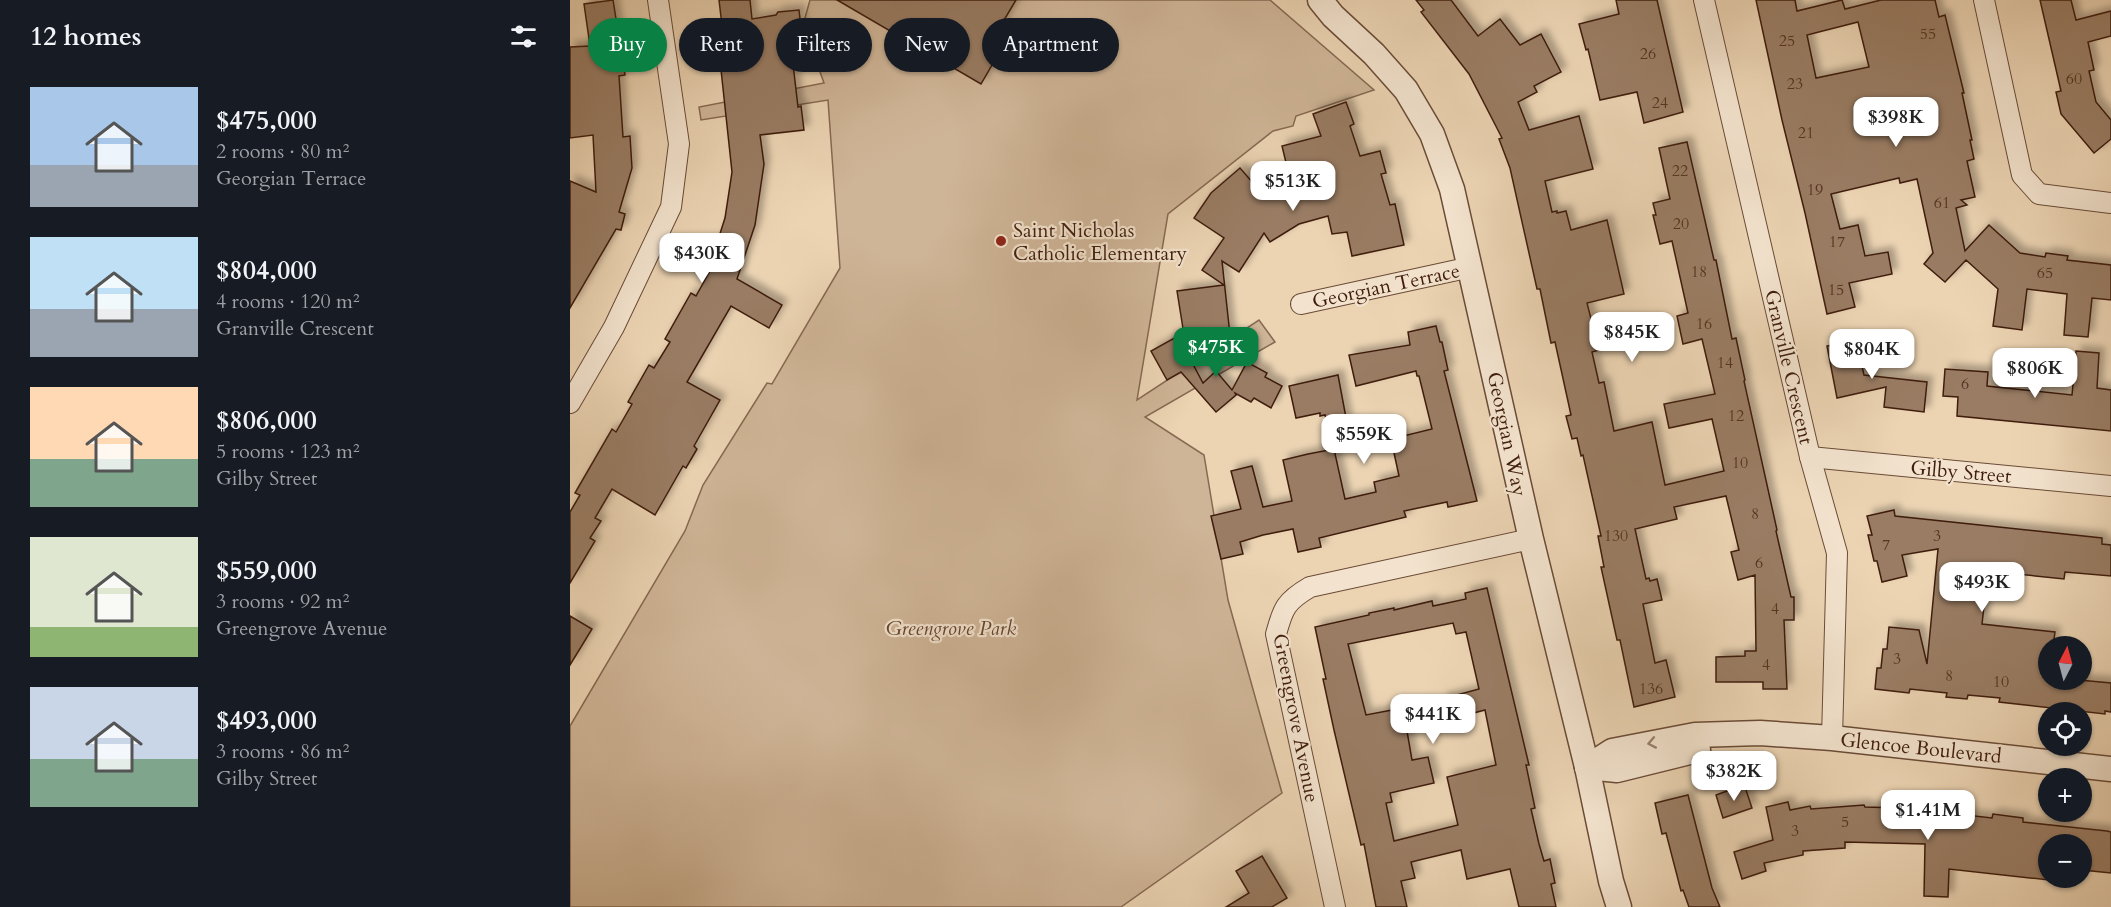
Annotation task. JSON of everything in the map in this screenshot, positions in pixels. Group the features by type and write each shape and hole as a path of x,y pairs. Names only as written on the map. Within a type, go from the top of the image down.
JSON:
{"street":[{"path":"570,404 614,327 671,207 679,144 658,0"},
{"name":"Granville Crescent","path":"1704,0 1810,457 1837,553 1832,738"},
{"path":"1984,0 2022,175 2039,194 2111,203"},
{"name":"Georgian Way","path":"1316,2 1374,54 1406,90 1432,134 1452,189 1531,539 1619,907"},
{"name":"Georgian Terrace","path":"1300,304 1471,267"},
{"name":"Gilby Street","path":"1810,457 2111,486"},
{"name":"Greengrove Avenue","path":"1335,907 1276,634 1281,617 1291,599 1310,587 1531,539"},
{"name":"Glencoe Boulevard","path":"1587,767 1612,751 1695,735 1760,733 1832,738 2111,769"}],"green space":[{"name":"Greengrove Park","path":"810,0 1270,0 1374,90 1296,116 1293,126 1273,131 1168,214 1137,400 1259,320 1275,342 1145,417 1204,455 1228,600 1282,793 1121,907 570,907 570,726 685,531 703,485 767,383 772,384 840,268 828,100 701,120 699,107 824,83 820,72 872,72 872,18 805,18"}],"building":[{"path":"613,0 616,18 588,18 588,32 584,4"},
{"path":"719,0 750,0 752,18 721,18"},
{"path":"837,0 1016,0 1005,18 982,18 982,72 988,72 981,84 960,72 970,72 970,18 884,18 884,27 872,20 872,18 868,18"},
{"path":"1416,0 1451,0 1478,36 1500,19 1520,45 1541,34 1561,72 1534,86 1537,92 1518,102 1529,130 1579,116 1593,169 1545,181 1552,212 1566,211 1571,230 1607,220 1624,294 1587,303 1599,350 1592,352 1599,383 1604,382 1614,431 1652,422 1665,485 1724,471 1712,419 1669,428 1664,404 1715,394 1702,339 1683,344 1677,316 1688,313 1672,241 1660,244 1653,215 1656,215 1653,203 1670,199 1659,148 1687,142 1714,260 1716,260 1732,339 1736,338 1791,597 1794,597 1794,620 1784,620 1787,689 1763,689 1763,682 1716,682 1716,657 1745,656 1745,651 1756,651 1755,575 1738,580 1731,552 1739,550 1726,496 1674,507 1677,519 1635,529 1646,579 1649,578 1650,581 1657,579 1662,600 1643,604 1655,663 1666,660 1675,697 1634,707 1601,567 1604,567 1598,536 1601,536 1583,455 1581,456 1577,438 1572,439 1566,416 1571,415 1555,342 1551,343 1510,168 1499,139 1502,138 1469,74 1421,12 1424,10"},
{"path":"1616,0 1657,0 1683,112 1644,123 1637,92 1600,100 1588,49 1586,50 1579,24 1619,14"},
{"path":"1756,0 1795,0 1797,11 1842,0 1845,9 1881,0 1935,0 1939,17 1945,15 1964,93 1962,93 1972,140 1970,140 1974,159 1967,161 1975,197 1961,200 1967,205 1956,208 1965,251 1989,225 2020,253 2045,257 2046,253 2068,256 2067,260 2111,265 2111,300 2092,298 2088,337 2064,335 2067,294 2027,289 2022,330 1993,326 1998,289 1966,260 1945,282 1924,264 1933,253 1917,179 1900,183 1899,178 1831,194 1840,229 1858,225 1865,256 1888,252 1892,274 1849,283 1855,307 1827,314","holes":["1858,22 1869,67 1816,78 1807,35"]},
{"path":"2040,0 2071,0 2076,20 2111,11 2111,36 2088,42 2094,70 2089,71 2096,102 2111,120 2111,139 2094,153 2061,114 2056,92 2061,91"},
{"path":"799,10 800,18 776,18 776,72 794,72 798,107 801,106 804,130 760,135 764,164 755,225 737,279 782,305 769,328 731,306 687,382 720,400 694,446 697,449 686,468 683,466 655,515 612,489 595,518 601,521 590,538 595,541 570,583 570,512 580,495 575,493 612,429 616,432 632,404 628,402 649,365 654,368 670,342 665,339 691,293 696,296 711,269 725,218 732,172 721,72 764,72 764,18 758,18 776,15 778,12"},
{"path":"588,46 588,72 625,72 625,75 619,76 623,137 630,136 632,168 619,212 625,214 621,230 616,229 570,308 570,181 596,192 593,135 570,138 570,47"},
{"path":"1346,102 1354,124 1350,126 1360,156 1380,151 1386,173 1381,174 1390,205 1395,204 1404,245 1352,256 1347,232 1332,234 1328,216 1299,224 1270,242 1264,233 1239,272 1222,261 1230,335 1185,341 1177,291 1224,285 1202,270 1224,238 1194,218 1211,193 1240,168 1261,192 1289,175 1282,146 1321,136 1313,114"},
{"path":"1436,326 1448,370 1444,371 1477,501 1448,507 1447,502 1404,511 1406,517 1319,538 1321,547 1298,552 1293,529 1263,535 1240,542 1243,554 1221,559 1211,516 1241,509 1231,471 1252,466 1263,507 1292,501 1283,460 1308,454 1334,449 1345,499 1376,492 1374,482 1399,476 1391,439 1432,429 1419,376 1416,371 1356,386 1349,355 1410,345 1408,332"},
{"path":"1178,336 1203,383 1216,371 1232,390 1247,362 1267,373 1265,377 1282,386 1271,408 1254,398 1251,402 1235,393 1236,395 1216,412 1181,372 1167,380 1151,351"},
{"path":"1856,339 1864,375 1927,382 1924,412 1884,407 1886,387 1837,398 1827,346"},
{"path":"2076,351 2099,353 2097,388 2111,390 2111,431 1957,416 1958,397 1943,396 1945,369 1988,372 1987,386 2072,395"},
{"path":"1338,375 1347,423 1328,427 1325,415 1320,416 1320,413 1296,418 1289,386"},
{"path":"1894,510 1895,516 2102,538 2102,544 2111,545 2111,576 2065,572 2064,579 1988,571 1982,624 2055,632 2054,636 2038,636 2038,690 2092,690 2092,681 2111,683 2111,712 2105,711 2105,714 2092,713 2092,702 2038,702 2038,706 1999,702 2000,698 1968,695 1967,699 1946,697 1947,693 1910,689 1909,693 1875,689 1877,668 1881,668 1883,649 1887,649 1889,627 1919,630 1927,664 1938,549 1902,555 1907,576 1882,582 1868,535 1872,535 1867,516"},
{"path":"1487,588 1529,765 1526,765 1535,808 1531,809 1539,844 1544,861 1550,859 1555,883 1551,884 1556,907 1519,907 1510,869 1467,879 1461,850 1411,862 1415,878 1401,881 1407,907 1376,907 1364,844 1361,845 1334,730 1315,627 1394,608 1394,610 1432,601 1433,606 1466,599 1465,593","holes":["1453,623 1456,634 1466,632 1479,689 1442,699 1447,720 1485,710 1496,765 1447,777 1458,825 1394,841 1386,803 1392,802 1390,793 1434,783 1428,757 1412,760 1403,708 1366,715 1348,644"]},
{"path":"570,616 592,629 570,665"},
{"path":"1741,786 1742,789 1745,787 1752,808 1723,818 1716,795"},
{"path":"1688,795 1712,888 1720,907 1689,907 1683,890 1681,891 1666,833 1662,834 1655,803"},
{"path":"1788,802 1790,810 1810,806 1811,809 1864,805 1865,807 1900,808 1900,813 1931,813 1931,811 1992,818 1993,814 2023,818 2023,822 2107,831 2111,832 2111,873 2092,871 2092,834 2038,834 2038,879 1949,869 1948,897 1924,896 1925,844 1845,842 1845,848 1803,851 1803,855 1764,863 1766,871 1742,879 1734,852 1773,840 1766,807"},
{"path":"1262,856 1287,898 1272,907 1226,907 1249,893 1236,871"}],"place":[{"name":"Saint Nicholas Catholic Elementary","path":"1001,241"}]}
